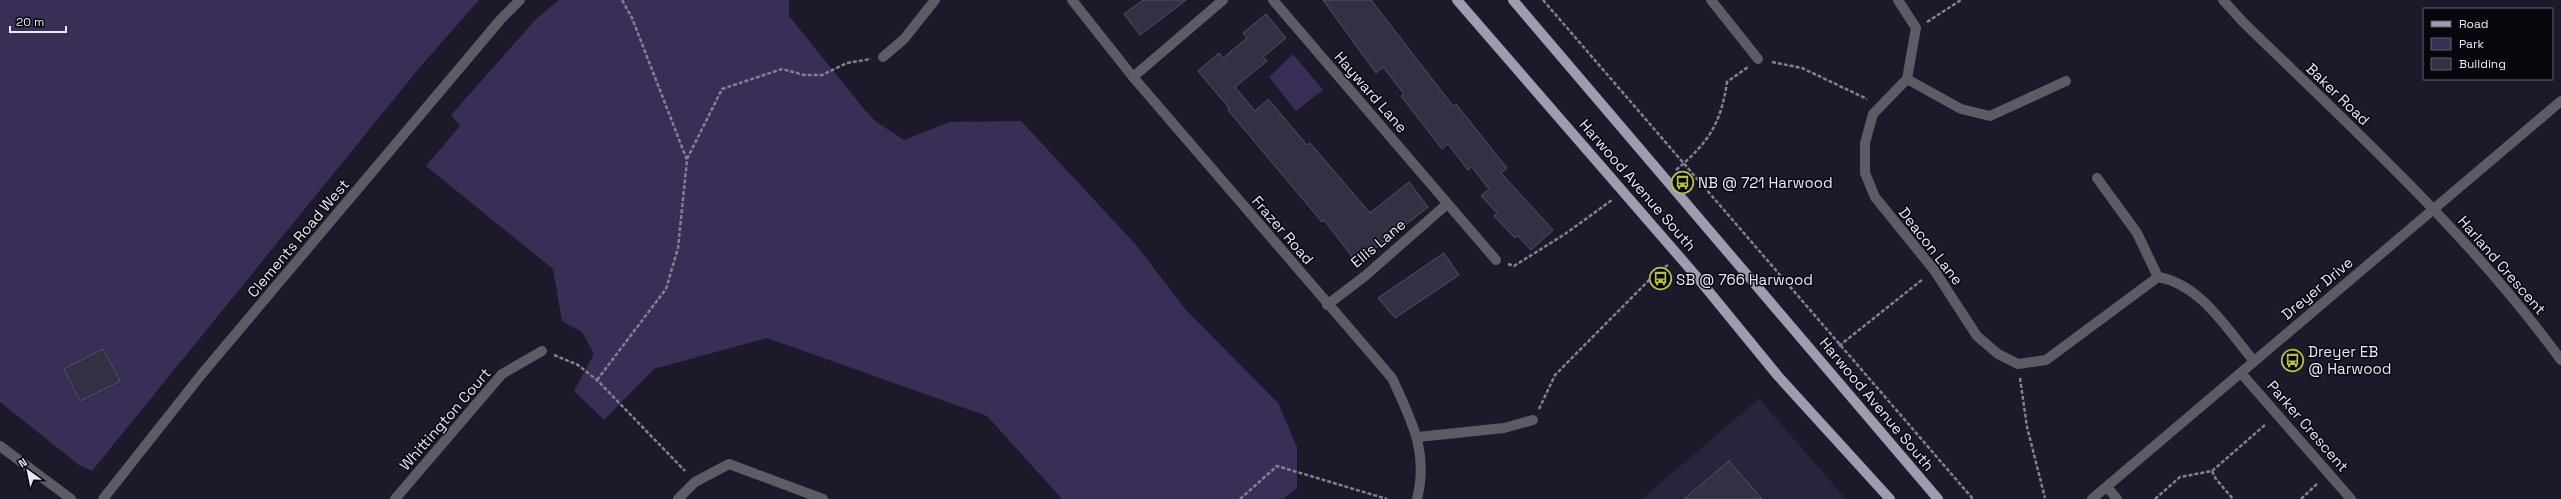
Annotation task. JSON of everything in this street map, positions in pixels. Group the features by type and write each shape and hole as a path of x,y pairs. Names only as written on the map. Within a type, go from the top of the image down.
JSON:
{"main road":[{"name":"Harwood Avenue South","path":"1457,0 1680,258 1778,376 1890,499"},
{"name":"Harwood Avenue South","path":"1512,0 1938,499"}],"street":[{"name":"Clements Road West","path":"103,499 201,375 501,19 520,0"},
{"path":"883,57 904,39 935,0"},
{"name":"Frazer Road","path":"1072,0 1132,77 1327,305 1392,378 1418,437 1422,461 1417,499"},
{"path":"1132,77 1223,0"},
{"name":"Hayward Lane","path":"1272,0 1496,260"},
{"path":"1711,0 1758,60"},
{"path":"1898,0 1916,28 1908,79 1961,109 1990,116 2066,81"},
{"name":"Baker Road","path":"2223,0 2243,22 2412,186 2433,210"},
{"name":"Deacon Lane","path":"1908,79 1873,114 1865,143 1865,173 1874,197 1934,270 1977,336 1998,354 2018,364"},
{"name":"Dreyer Drive","path":"2092,499 2561,101"},
{"path":"2097,178 2137,233 2158,277"},
{"name":"Ellis Lane","path":"1327,305 1364,276 1447,204"},
{"name":"Harland Crescent","path":"2433,210 2456,233 2561,360"},
{"path":"2018,364 2046,360 2158,277 2172,279 2204,302 2254,361"},
{"name":"Whittington Court","path":"395,499 502,374 542,351"},
{"name":"Parker Crescent","path":"2241,373 2351,499"},
{"path":"1418,437 1504,428 1533,420"},
{"path":"0,446 71,499"},
{"path":"678,499 695,482 729,464 823,499"},
{"path":"2107,487 2117,499"}],"path":[{"path":"622,0 632,18 687,160"},
{"path":"1543,0 1839,346 1973,499"},
{"path":"1916,28 1961,0"},
{"path":"596,380 666,289 678,248 687,160 722,88 782,69 804,75 822,75 846,63 883,57"},
{"path":"1665,179 1684,163 1710,136 1723,109 1727,82 1758,60 1802,68 1880,106"},
{"path":"1496,260 1514,266 1565,234 1600,206 1624,193"},
{"path":"1533,420 1555,375 1658,272 1680,258"},
{"path":"1839,346 1934,270"},
{"path":"542,351 578,365 596,380 695,482"},
{"path":"2018,364 2027,426 2045,498"},
{"path":"2155,499 2180,477 2212,471 2278,414"},
{"path":"1240,499 1277,466 1387,499"},
{"path":"2212,471 2216,479 2233,499"},
{"path":"2301,499 2329,474"}],"shaded area":[{"path":"1759,399 1846,499 1642,499 1727,426"}],"green space":[{"path":"0,0 479,0 420,67 92,471 79,465 0,402"},
{"path":"559,0 789,0 789,16 864,109 875,121 904,140 950,122 1021,121 1137,246 1186,310 1278,403 1297,447 1297,488 1283,499 1062,499 987,416 767,338 654,369 604,420 574,391 594,354 582,332 562,321 553,269 426,166 460,126 451,115 537,18"},
{"path":"1293,54 1323,90 1296,111 1269,77"}],"building":[{"path":"1143,0 1186,0 1140,35 1124,14"},
{"path":"1323,0 1371,0 1453,106 1456,104 1507,168 1501,173 1553,230 1531,250 1518,236 1515,238 1494,216 1497,213 1481,196 1489,189 1472,167 1468,170 1448,144 1442,149 1401,96 1404,94 1383,67 1376,73"},
{"path":"1266,14 1286,38 1263,57 1267,61 1235,87 1255,111 1268,99 1307,145 1310,143 1370,213 1409,182 1428,207 1357,263 1324,220 1322,222 1228,110 1229,108 1198,71 1219,53 1223,58 1247,38 1243,33"},
{"path":"1444,253 1459,275 1395,318 1378,298"},
{"path":"103,349 120,381 80,401 64,369"},
{"path":"1729,461 1762,499 1684,499"}],"place":[{"name":"NB @ 721 Harwood","path":"1683,182"},
{"name":"SB @ 766 Harwood","path":"1661,279"},
{"name":"Dreyer EB @ Harwood","path":"2292,360"}]}
